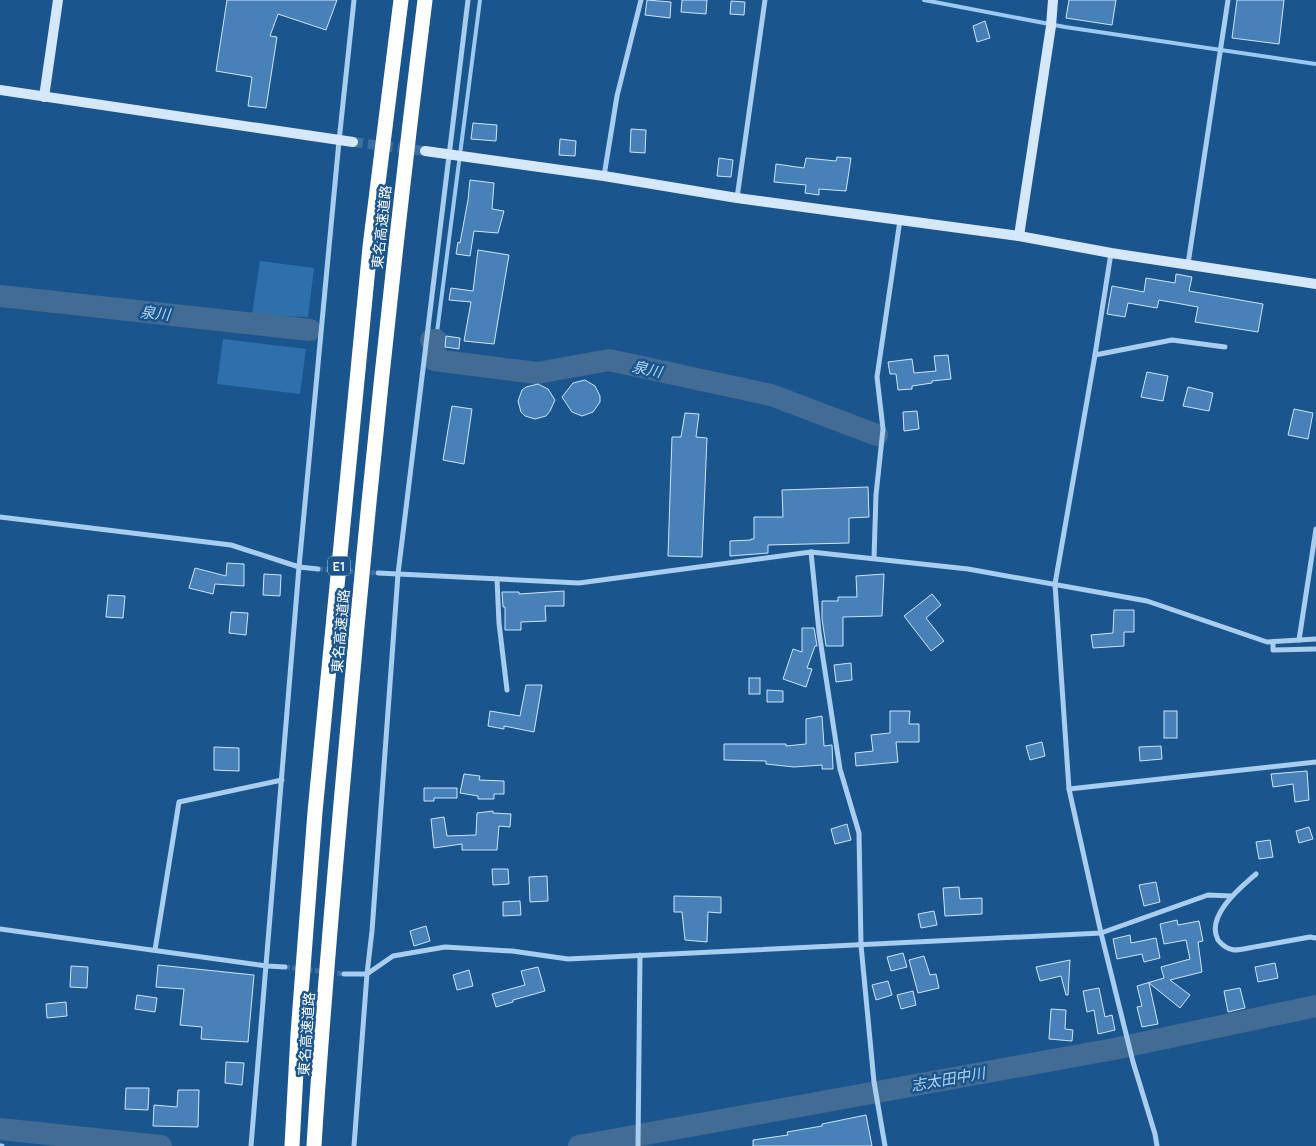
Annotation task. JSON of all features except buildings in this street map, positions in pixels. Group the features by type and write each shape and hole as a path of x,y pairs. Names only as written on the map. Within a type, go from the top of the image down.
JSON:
{"highway":[{"name":"東名高速道路","path":"292,1139 315,812 370,247 401,0"},
{"name":"東名高速道路","path":"315,1139 333,897 366,520 398,215 425,0"}],"street":[{"path":"44,97 58,0"},
{"path":"251,1146 299,567 354,0"},
{"path":"354,1146 398,574 468,0"},
{"path":"604,176 617,96 641,0"},
{"path":"737,198 765,0"},
{"path":"1019,236 1051,26 1053,0"},
{"path":"1188,264 1228,0"},
{"path":"0,90 353,142"},
{"path":"426,151 604,176 737,198 1019,236 1111,253 1316,284"},
{"path":"874,558 876,495 883,429 877,377 900,219"},
{"path":"1111,253 1096,355 1055,584 1069,789 1101,933 1133,1062 1155,1134 1156,1146"},
{"path":"1096,355 1172,340 1225,347"},
{"path":"0,517 232,545 299,567 318,570"},
{"path":"1299,640 1316,529"},
{"path":"378,573 579,583 811,552 968,569 1147,601 1268,642 1316,639"},
{"path":"811,552 819,632 840,769 859,833 860,945 874,1082 885,1146"},
{"path":"497,579 498,623 507,690"},
{"path":"1272,642 1273,650 1316,649"},
{"path":"1069,789 1316,762"},
{"path":"155,950 179,802 282,780"},
{"path":"1256,874 1231,896 1222,908 1216,925 1217,937 1222,946 1232,950 1244,949 1310,937 1316,938"},
{"path":"344,974 367,974 393,956 445,947 512,951 568,959 1101,933 1208,895 1231,896"},
{"path":"0,929 285,967"},
{"path":"638,1146 640,955"}],"shaded area":[{"path":"260,261 314,268 308,317 252,315"},
{"path":"223,339 306,349 300,394 217,384"}],"waterway":[{"path":"436,340 480,0"},
{"path":"924,0 1065,27 1316,64"},
{"name":"泉川","path":"0,296 310,330"},
{"name":"泉川","path":"431,340 436,340 434,360 537,373 609,360 771,395 877,435"},
{"name":"志太田中川","path":"579,1146 1114,1049 1316,1006"},
{"name":"志太田中川","path":"0,1129 161,1146"}],"tunnel":[{"path":"353,142 425,151"},
{"path":"318,569 378,573"},
{"path":"285,967 344,974"}]}
